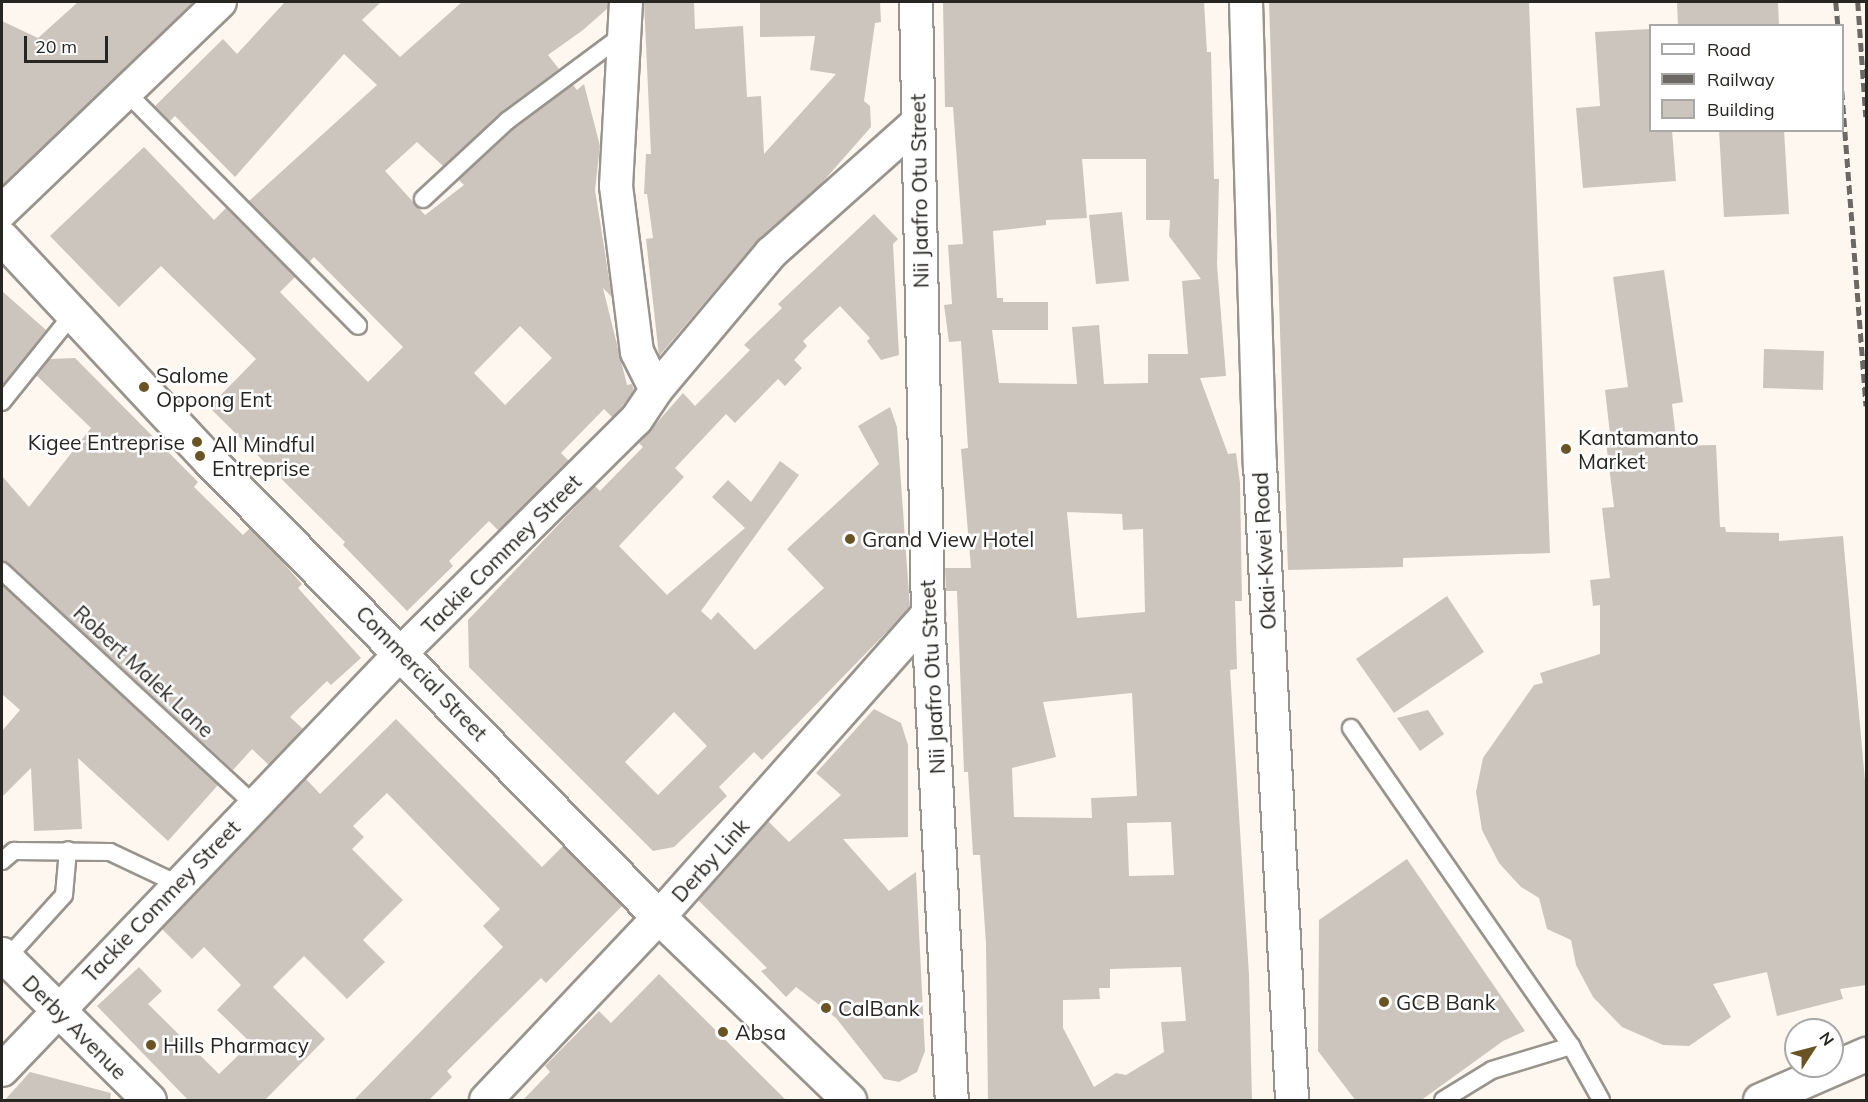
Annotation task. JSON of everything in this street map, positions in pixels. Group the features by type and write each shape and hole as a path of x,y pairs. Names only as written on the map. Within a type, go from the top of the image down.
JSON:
{"street":[{"path":"2,212 220,2"},
{"path":"626,2 616,186 637,352 656,390"},
{"name":"Nii Jaafro Otu Street","path":"916,2 928,614 952,1101"},
{"name":"Okai-Kwei Road","path":"1246,2 1260,463 1292,1101"},
{"name":"Tackie Commey Street","path":"2,1070 402,652 636,420 656,390 771,253 917,123"},
{"name":"Commercial Street","path":"2,238 212,462 402,652 659,917 849,1101"},
{"name":"Derby Link","path":"486,1101 659,917 928,614"},
{"name":"Derby Avenue","path":"4,956 149,1101"},
{"path":"1760,1101 1866,1054"}],"lane":[{"path":"423,199 507,122 624,34"},
{"path":"127,93 358,326"},
{"path":"2,402 72,315"},
{"name":"Robert Malek Lane","path":"2,572 255,805"},
{"path":"1352,728 1571,1046 1601,1101"},
{"path":"4,956 64,895 68,850"},
{"path":"2,861 14,851 110,852 178,884"},
{"path":"1443,1101 1492,1070 1571,1046"}],"building":[{"path":"78,2 195,2 2,187 2,21 38,38"},
{"path":"285,2 381,2 362,20 400,57 462,2 608,2 608,8 583,30 548,55 559,69 500,113 443,166 417,142 385,171 425,215 464,185 459,180 514,129 573,85 577,90 584,84 600,146 595,190 612,297 603,288 627,385 632,384 634,391 613,418 604,409 561,453 569,461 499,531 489,521 449,561 453,566 407,611 343,545 345,542 209,407 256,359 161,266 119,307 50,236 144,147 214,220 226,208 295,277 280,292 368,382 403,347 314,257 309,262 249,201 377,85 344,54 235,177 175,116 170,121 155,106 223,39 237,54","holes":["520,326 552,358 505,405 474,373"]},
{"path":"644,2 694,2 695,29 743,26 747,97 761,96 764,154 836,74 810,70 815,36 760,37 760,2 880,2 881,22 875,23 864,101 870,106 871,127 820,185 757,241 659,356 646,239 653,238 647,194 644,194 646,154 651,154"},
{"path":"943,2 1204,2 1207,52 1211,52 1214,179 1219,179 1217,265 1226,376 1200,378 1228,454 1236,453 1240,483 1242,601 1235,601 1237,669 1230,670 1249,975 1252,1101 988,1101 986,944 980,855 973,855 968,772 964,772 957,591 946,591 945,568 971,568 961,449 968,448 961,341 949,342 944,305 952,304 948,245 963,244 953,107 945,107","holes":["1082,159 1146,159 1146,220 1170,220 1169,236 1201,279 1182,281 1188,354 1148,354 1148,383 1104,384 1099,325 1072,327 1077,384 999,383 992,330 1048,330 1048,302 1003,302 1003,298 997,298 993,231 1046,225 1046,220 1087,218","1067,512 1122,514 1123,530 1143,529 1145,612 1077,618","1132,693 1137,796 1091,798 1092,818 1014,817 1012,768 1056,757 1043,702","1171,822 1174,875 1129,876 1127,823","1181,967 1186,1021 1161,1022 1164,1052 1126,1075 1116,1073 1094,1087 1063,1028 1063,1000 1100,999 1099,988 1110,988 1110,969"]},
{"path":"1269,2 1529,2 1550,553 1403,558 1403,567 1288,570"},
{"path":"1677,2 1778,2 1779,24 1678,24"},
{"path":"1649,29 1649,132 1672,132 1676,181 1583,188 1576,108 1600,106 1595,32"},
{"path":"1719,132 1784,132 1789,214 1724,217"},
{"path":"1122,212 1129,281 1096,284 1089,215"},
{"path":"874,214 898,239 893,244 899,355 881,360 867,341 870,338 840,306 803,341 807,346 794,360 802,368 785,386 778,379 735,423 726,414 675,468 684,477 619,546 667,595 745,528 712,497 728,480 751,502 780,461 799,475 701,611 711,620 718,612 755,650 824,588 787,549 879,464 858,426 890,407 897,427 910,608 762,760 754,752 719,787 727,796 674,847 653,851 469,667 468,620 595,486 600,491 643,447 639,443 683,393 695,406 750,350 744,345 782,308 778,304","holes":["674,712 707,746 658,795 625,762"]},
{"path":"1664,270 1683,402 1672,404 1677,446 1716,445 1720,527 1725,527 1726,532 1779,533 1779,541 1843,536 1866,792 1866,985 1840,989 1843,999 1777,1016 1767,972 1713,984 1731,1017 1689,1046 1663,1045 1622,1027 1593,997 1576,965 1571,940 1547,929 1539,898 1521,887 1499,863 1482,830 1476,792 1483,758 1534,685 1543,683 1540,673 1600,654 1600,605 1593,606 1590,580 1610,578 1602,508 1614,507 1605,434 1610,434 1605,390 1628,387 1613,277"},
{"path":"2,291 46,330 2,386"},
{"path":"1764,349 1824,351 1823,390 1763,388"},
{"path":"75,358 198,482 194,487 243,535 250,528 279,558 302,584 298,588 361,658 331,685 327,681 290,717 303,729 269,765 252,749 233,770 9,563 2,561 2,476 29,507 91,428 37,376 50,359"},
{"path":"2,585 218,785 168,841 78,758 82,829 34,831 31,768 2,797 2,731 20,710 2,694"},
{"path":"1447,596 1484,652 1394,713 1356,659"},
{"path":"874,709 901,723 908,745 908,837 843,839 889,891 916,872 925,1051 917,1072 899,1082 884,1079 836,1018 796,987 786,997 761,971 767,968 698,900 768,821 789,842 841,795 816,773"},
{"path":"1428,710 1444,734 1420,751 1397,718"},
{"path":"396,719 542,867 563,846 622,906 546,983 541,978 447,1071 452,1077 428,1101 353,1101 503,947 483,926 500,909 387,793 353,826 364,837 352,849 403,900 363,940 385,962 347,999 304,956 273,987 325,1039 264,1101 189,1101 97,1006 139,967 162,991 148,1004 219,1074 251,1043 217,1010 241,985 204,947 192,959 162,929 306,779 320,794"},
{"path":"1407,859 1525,1031 1503,1041 1420,1101 1356,1101 1318,1051 1319,920"},
{"path":"659,974 787,1101 522,1101 550,1072 545,1066 599,1011 611,1023"},
{"path":"30,1072 111,1093 110,1101 4,1101"}],"railway":[{"path":"1836,2 1838,24"},
{"path":"1858,2 1866,117"},
{"path":"1844,117 1866,406"}],"place":[{"name":"Salome Oppong Ent","path":"144,387"},
{"name":"Kigee Entreprise","path":"197,442"},
{"name":"Kantamanto Market","path":"1566,449"},
{"name":"All Mindful Entreprise","path":"200,456"},
{"name":"Grand View Hotel","path":"850,539"},
{"name":"GCB Bank","path":"1384,1002"},
{"name":"CalBank","path":"826,1008"},
{"name":"Absa","path":"723,1032"},
{"name":"Hills Pharmacy","path":"151,1045"}]}
